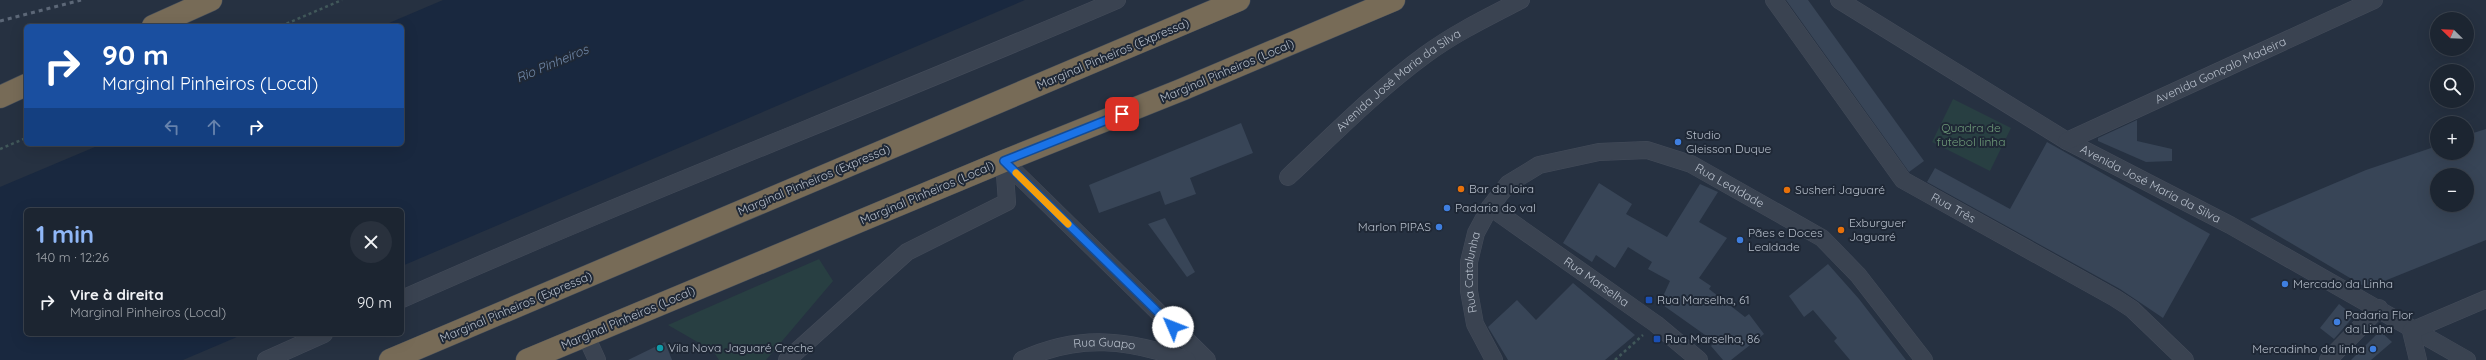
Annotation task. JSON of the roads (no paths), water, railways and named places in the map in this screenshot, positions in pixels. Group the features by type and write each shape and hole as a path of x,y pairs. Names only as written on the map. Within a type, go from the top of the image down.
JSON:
{"highway":[{"path":"157,24 211,0"},
{"name":"Marginal Pinheiros (Expressa)","path":"390,360 1239,0"},
{"name":"Marginal Pinheiros (Local)","path":"527,360 1004,161 1181,90 1394,0"},
{"path":"0,97 24,86"}],"street":[{"path":"404,299 640,197 958,69 1117,0"},
{"name":"Avenida José Maria da Silva","path":"1288,177 1383,88 1426,54 1473,25 1521,0"},
{"name":"Rua Três","path":"1774,0 1903,180 2115,298 2132,309 2185,360"},
{"name":"Avenida José Maria da Silva","path":"1839,0 2067,141 2230,224 2310,272 2379,308 2413,330 2467,360"},
{"name":"Avenida Gonçalo Madeira","path":"2067,141 2374,0"},
{"name":"Rua Lealdade","path":"1490,208 1508,184 1539,165 1572,156 1599,152 1647,150 1691,164 1822,238 1858,275 1924,360"},
{"path":"788,360 907,252 1007,202 1004,161"},
{"path":"1004,161 1207,360"},
{"name":"Rua Marselha","path":"1490,208 1656,324 1699,360"},
{"name":"Rua Catalunha","path":"1490,208 1476,233 1468,262 1469,291 1475,324 1494,360"},
{"path":"2418,360 2411,331 2486,300"},
{"path":"2328,360 2379,308"},
{"path":"266,360 320,336"},
{"path":"586,336 597,360"},
{"name":"Rua Guapo","path":"1022,360 1051,349 1107,341 1134,345 1187,360"}],"water":[{"name":"Rio Pinheiros","path":"443,0 1025,0 404,265 404,208 24,208 24,336 239,336 183,360 0,360 0,187 97,146 404,146 404,24 387,24"}],"railway":[{"path":"0,21 81,0"}],"place":[{"name":"Studio Gleisson Duque","path":"1678,142"},
{"name":"Bar da loira","path":"1461,189"},
{"name":"Susheri Jaguaré","path":"1787,190"},
{"name":"Padaria do val","path":"1447,208"},
{"name":"Marlon PIPAS","path":"1439,227"},
{"name":"Exburguer Jaguaré","path":"1841,230"},
{"name":"Pães e Doces Lealdade","path":"1740,240"},
{"name":"Mercado da Linha","path":"2285,284"},
{"name":"Rua Marselha, 61","path":"1649,300"},
{"name":"Padaria Flor da Linha","path":"2337,322"},
{"name":"Rua Marselha, 86","path":"1657,339"},
{"name":"Vila Nova Jaguaré Creche","path":"660,348"},
{"name":"Mercadinho da linha","path":"2373,349"}],"park label":[{"name":"Quadra de futebol linha","path":"1971,135"}]}
